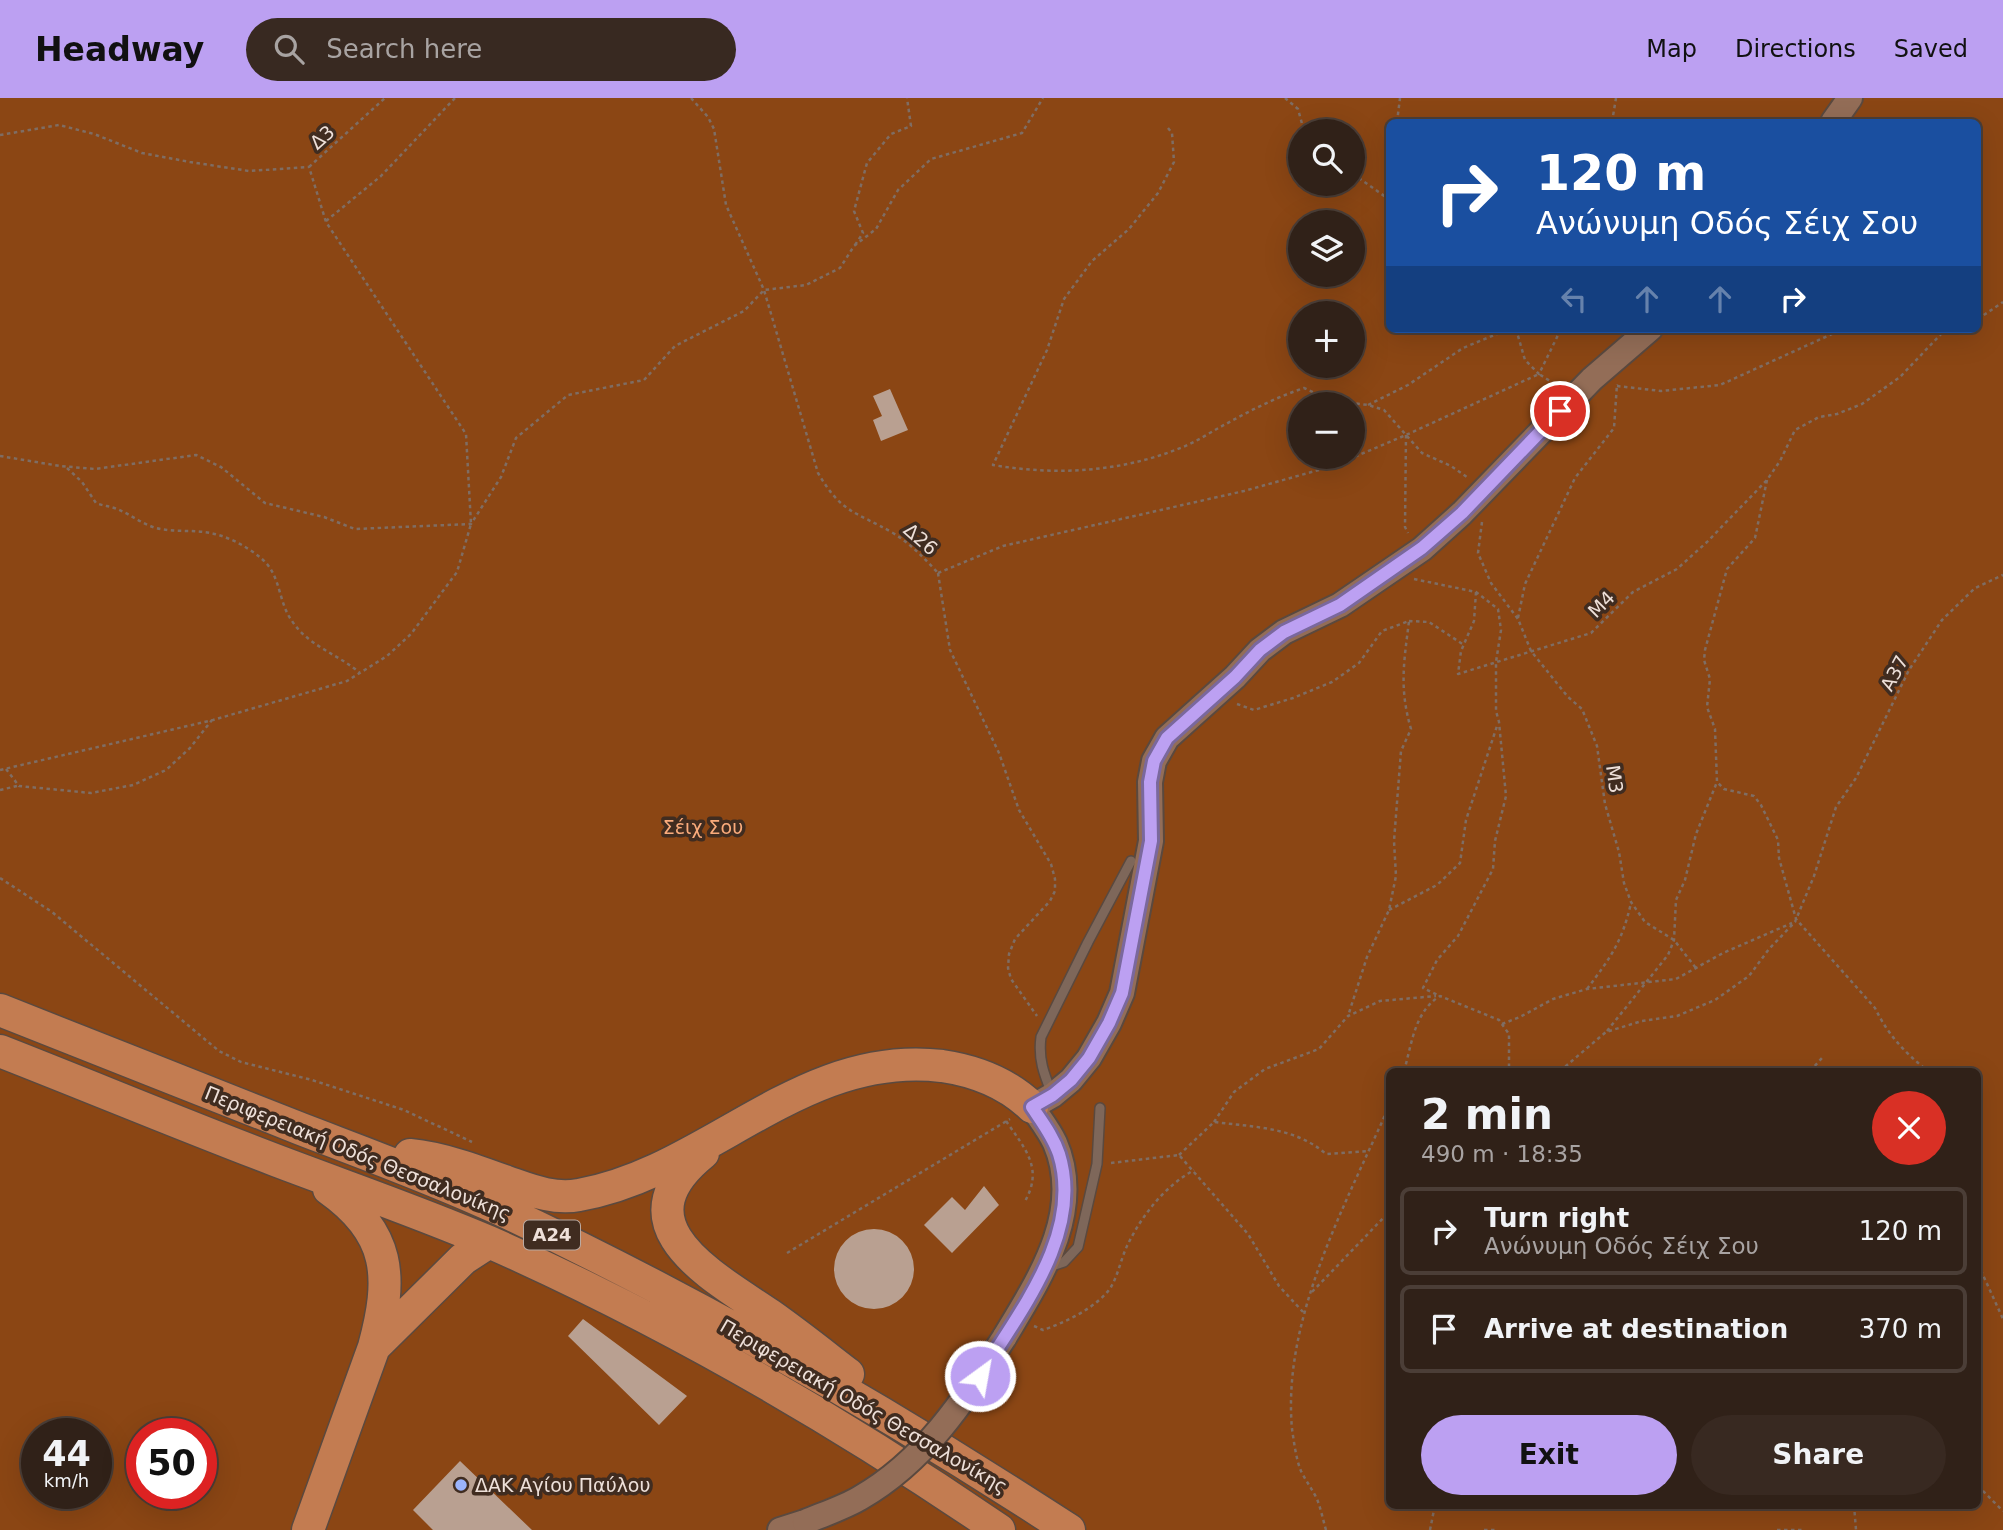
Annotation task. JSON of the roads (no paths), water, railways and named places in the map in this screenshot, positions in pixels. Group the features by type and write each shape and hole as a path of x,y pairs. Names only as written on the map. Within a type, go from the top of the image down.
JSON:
{"highway":[{"name":"Περιφερειακή Οδός Θεσσαλονίκης","path":"0,1010 492,1206 591,1254 755,1340 921,1436 1069,1530"},
{"name":"Περιφερειακή Οδός Θεσσαλονίκης","path":"0,1051 489,1242 573,1281 676,1334 824,1418 999,1530"},
{"path":"363,1153 414,1155 471,1170 533,1191 576,1196 630,1181 816,1085 877,1066 930,1065 972,1072 1001,1084 1023,1098 1030,1108"},
{"path":"736,1126 698,1157 674,1186 668,1202 668,1216 679,1245 713,1276 791,1330 882,1401 921,1436"},
{"path":"216,1137 320,1183 342,1198 368,1225 380,1250 385,1282 382,1317 374,1347 308,1530"},
{"path":"374,1347 463,1259 489,1242"}],"street":[{"path":"1835,119 1850,98"},
{"path":"780,1530 859,1499 910,1463 942,1429 1010,1328 1044,1269 1061,1221 1063,1169 1054,1141 1030,1108 1071,1080 1089,1058 1122,993 1151,841 1150,782 1154,761 1167,738 1235,677 1260,650 1284,632 1340,605 1413,554 1486,489 1574,396 1645,333"}],"lane":[{"path":"1030,1108 1041,1065 1041,1037 1131,861"},
{"path":"1044,1269 1064,1262 1078,1247 1097,1164 1100,1108"}],"place":[{"name":"ΔΑΚ Αγίου Παύλου","path":"461,1485"}],"park label":[{"name":"Σέιχ Σου","path":"703,827"}]}
